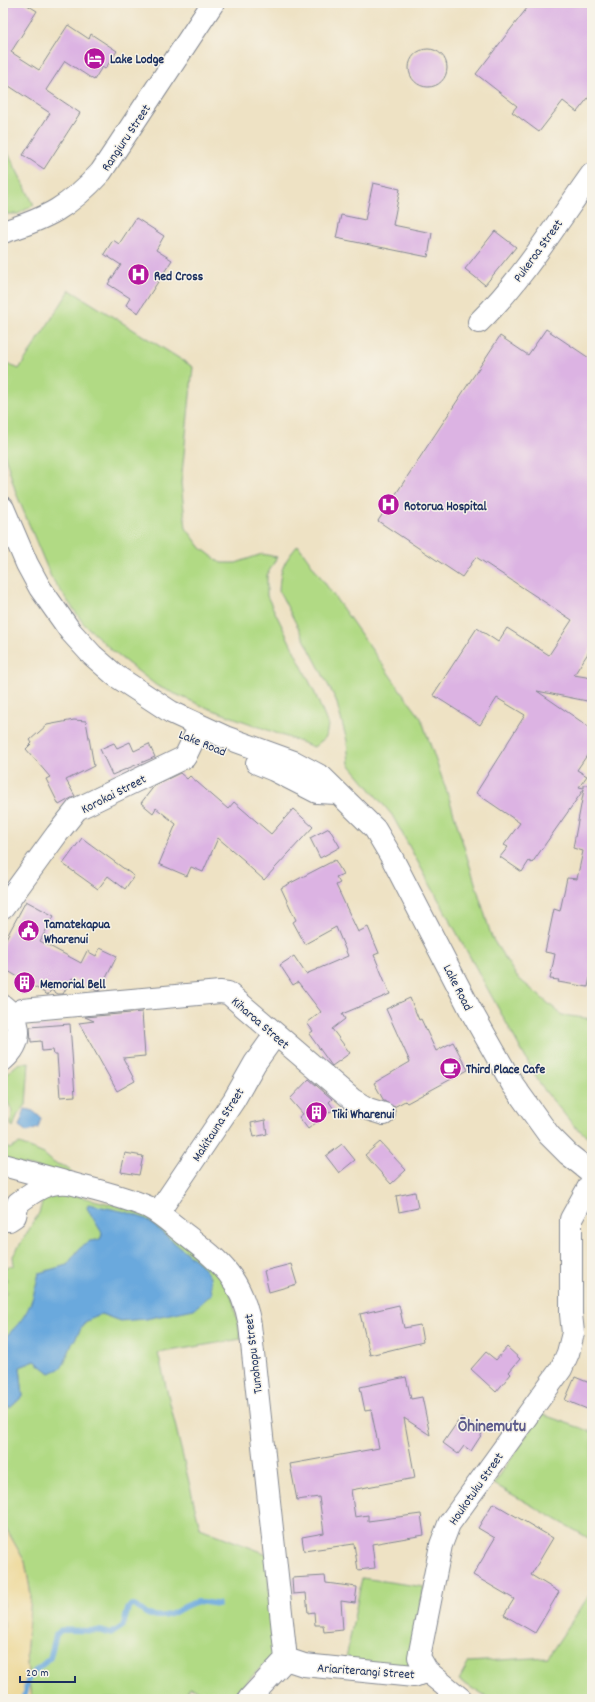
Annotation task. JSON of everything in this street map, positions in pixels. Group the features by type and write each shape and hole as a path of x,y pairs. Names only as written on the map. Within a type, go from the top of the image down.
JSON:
{"street":[{"name":"Rangiuru Street","path":"3,232 32,223 52,214 82,192 101,172 213,3"},
{"name":"Pukeroa Street","path":"478,322 491,310 524,270 592,174"},
{"name":"Lake Road","path":"3,508 27,564 40,588 71,632 87,661"},
{"name":"Lake Road","path":"3,547 26,592 43,619 87,661 120,698 147,716 198,733 317,792 337,793 375,829 391,856 470,1009 501,1064 531,1112 553,1140 592,1173"},
{"name":"Korokai Street","path":"3,908 77,809 185,757 198,733"},
{"name":"Kiharoa Street","path":"12,1008 220,992 228,994 353,1100 368,1109 384,1114"},
{"path":"3,1060 15,1048 18,1031 17,1022 12,1008"},
{"name":"Makitauna Street","path":"158,1213 234,1100 255,1063 275,1035"},
{"path":"3,1166 69,1183"},
{"name":"Houkotuku Street","path":"427,1671 419,1657 444,1535 449,1524 561,1369 568,1353 573,1333 571,1314 571,1219 592,1181"},
{"name":"Tunohopu Street","path":"11,1201 44,1185 60,1182 69,1183 130,1200 158,1213 201,1246 227,1270 235,1281 247,1308 286,1659"},
{"path":"3,1220 9,1220 15,1216 11,1201"},
{"path":"249,1699 286,1659"},
{"name":"Ariariterangi Street","path":"286,1659 304,1665 414,1676 427,1671 461,1699"}],"green space":[{"path":"3,143 34,205 18,214 3,214"},
{"path":"70,290 193,367 181,483 186,528 201,548 221,563 236,563 262,554 277,557 267,575 267,596 314,691 328,725 326,737 314,747 205,707 157,686 116,654 83,623 51,577 16,493 3,449 3,362 19,369"},
{"path":"298,545 421,718 450,801 492,938 517,977 562,1015 592,1019 592,1140 574,1126 541,1086 392,815 349,764 347,741 336,700 279,591 280,576 284,566 289,556"},
{"path":"29,1062 26,1105 18,1114 13,1127 11,1125 12,1111 3,1092 3,1077 18,1064"},
{"path":"20,1144 44,1154 54,1163 67,1167 71,1171 70,1175 3,1160 3,1145 9,1149"},
{"path":"57,1191 147,1213 219,1270 233,1300 241,1339 158,1353 200,1528 267,1554 273,1655 230,1699 223,1699 190,1688 183,1699 31,1699 26,1655 31,1595 25,1562 3,1526 3,1405 10,1408 23,1396 20,1367 35,1361 50,1373 64,1364 72,1344 85,1322 101,1314 120,1321 201,1265 146,1219 109,1209 87,1208 102,1233 101,1238 90,1241 79,1249 67,1265 39,1273 32,1302 21,1322 3,1339 3,1295 7,1292 3,1284 7,1280 3,1274 3,1268 14,1265 13,1256 39,1213 42,1203 51,1193"},
{"path":"541,1414 592,1432 592,1540 494,1484"},
{"path":"362,1578 424,1587 408,1668 345,1663"},
{"path":"592,1591 592,1699 489,1699 459,1680 469,1662 548,1657"}],"sand":[{"path":"3,1526 25,1562 31,1595 26,1655 31,1699 3,1699"}],"water":[{"path":"25,1109 33,1111 41,1118 38,1128 27,1132 19,1126"},
{"path":"88,1204 126,1212 146,1219 201,1265 210,1277 212,1294 194,1309 146,1319 120,1321 101,1314 85,1322 72,1344 64,1364 59,1369 50,1373 35,1361 20,1367 23,1396 10,1408 3,1405 3,1339 24,1317 31,1302 39,1273 67,1265 79,1249 90,1241 101,1238 102,1233 87,1208"}],"building":[{"path":"7,3 24,3 37,11 11,52 39,70 68,25 89,39 91,34 117,51 105,69 102,67 94,80 65,61 46,90 80,113 44,169 23,155 50,113 3,82 3,9"},
{"path":"531,3 592,3 592,93 577,112 563,101 539,132 512,112 517,106 476,74"},
{"path":"424,49 432,49 442,54 446,61 446,75 442,82 432,87 424,87 414,82 412,79 409,72 409,64 414,54 417,52"},
{"path":"373,183 400,189 393,225 432,233 428,257 336,238 341,215 365,220"},
{"name":"Red Cross","path":"136,218 164,236 156,250 172,260 138,313 126,305 130,298 108,284 121,265 104,254 113,240 119,244"},
{"path":"495,231 516,247 485,285 465,269"},
{"path":"546,329 592,360 592,647 574,675 592,678 592,702 537,691 592,729 592,748 577,770 587,776 579,787 584,788 584,785 592,785 592,968 588,987 558,982 559,980 550,979 555,954 545,952 554,909 560,911 567,878 577,879 583,851 573,848 584,789 532,863 529,861 522,872 500,857 508,847 504,845 520,823 476,793 525,715 497,698 480,725 433,695 477,628 498,642 507,628 549,655 572,620 476,557 462,577 378,521 500,336 528,355"},
{"path":"74,720 86,721 94,766 66,780 75,796 59,805 46,779 50,777 26,749 32,743 30,740 47,725"},
{"path":"130,742 134,751 149,744 155,757 112,775 100,749 114,743 117,748"},
{"path":"180,773 187,779 190,776 228,809 234,802 271,834 293,809 313,827 264,880 244,862 245,861 218,838 203,872 191,867 187,876 159,864 176,824 156,808 153,813 141,803 155,785"},
{"path":"329,828 340,847 320,858 310,838"},
{"path":"82,838 134,876 125,889 108,876 98,889 63,864"},
{"path":"335,860 343,874 336,877 340,883 336,885 358,932 368,927 379,953 374,955 390,994 342,1014 345,1019 332,1029 350,1053 332,1066 309,1034 313,1031 307,1023 321,1012 298,982 293,985 280,965 294,956 306,974 348,956 336,927 305,944 293,922 296,920 281,888"},
{"path":"26,901 54,916 40,941 81,963 87,951 96,956 100,948 117,956 100,990 97,991 72,978 63,994 58,994 51,990 48,995 3,968 3,944"},
{"path":"410,998 419,1020 421,1019 436,1051 453,1042 468,1070 407,1103 405,1101 394,1107 384,1101 374,1083 410,1062 386,1009"},
{"path":"142,1012 145,1056 123,1058 135,1081 117,1091 79,1023 94,1021 85,1017"},
{"path":"70,1024 75,1096 60,1097 57,1055 54,1055 53,1050 42,1051 41,1041 31,1042 30,1027"},
{"path":"309,1079 332,1099 329,1102 334,1109 308,1129 299,1117 303,1114 290,1099"},
{"path":"265,1120 267,1134 254,1137 251,1123"},
{"path":"380,1142 406,1170 391,1184 365,1155"},
{"path":"342,1144 355,1160 339,1173 326,1156"},
{"path":"125,1153 143,1156 139,1175 121,1172"},
{"path":"415,1192 418,1208 399,1212 396,1196"},
{"path":"291,1264 297,1284 269,1292 264,1271"},
{"path":"399,1305 404,1328 420,1325 423,1342 370,1355 360,1314"},
{"path":"507,1347 520,1359 509,1372 511,1374 496,1392 471,1369 486,1352 496,1360"},
{"path":"406,1377 411,1399 422,1397 430,1435 404,1418 415,1478 351,1490 355,1517 368,1515 368,1521 421,1514 424,1535 372,1544 375,1568 358,1570 354,1544 304,1551 302,1537 324,1533 319,1497 297,1500 290,1464 379,1448 371,1410 365,1411 360,1387"},
{"path":"575,1377 592,1384 592,1411 565,1400"},
{"path":"461,1417 477,1428 476,1429 482,1434 471,1451 464,1446 458,1454 443,1443"},
{"path":"493,1503 553,1538 531,1575 559,1592 535,1633 504,1615 514,1599 473,1575 495,1538 478,1528"},
{"path":"325,1576 326,1583 357,1587 355,1603 341,1601 343,1630 324,1632 323,1625 315,1625 314,1612 308,1613 306,1593 293,1594 292,1578"}],"waterway":[{"path":"23,1699 28,1680 34,1672 50,1658 56,1635 61,1630 101,1631 111,1634 123,1626 128,1609 131,1605 148,1615 162,1616 173,1613 196,1602 218,1604"}],"place":[{"name":"Lake Lodge","path":"94,58"},
{"name":"Red Cross","path":"139,275"},
{"name":"Rotorua Hospital","path":"388,505"},
{"name":"Tamatekapua Wharenui","path":"28,930"},
{"name":"Memorial Bell","path":"24,983"},
{"name":"Third Place Cafe","path":"451,1068"},
{"name":"Tiki Wharenui","path":"317,1113"}],"district":[{"name":"Ōhinemutu","path":"492,1425"}]}
